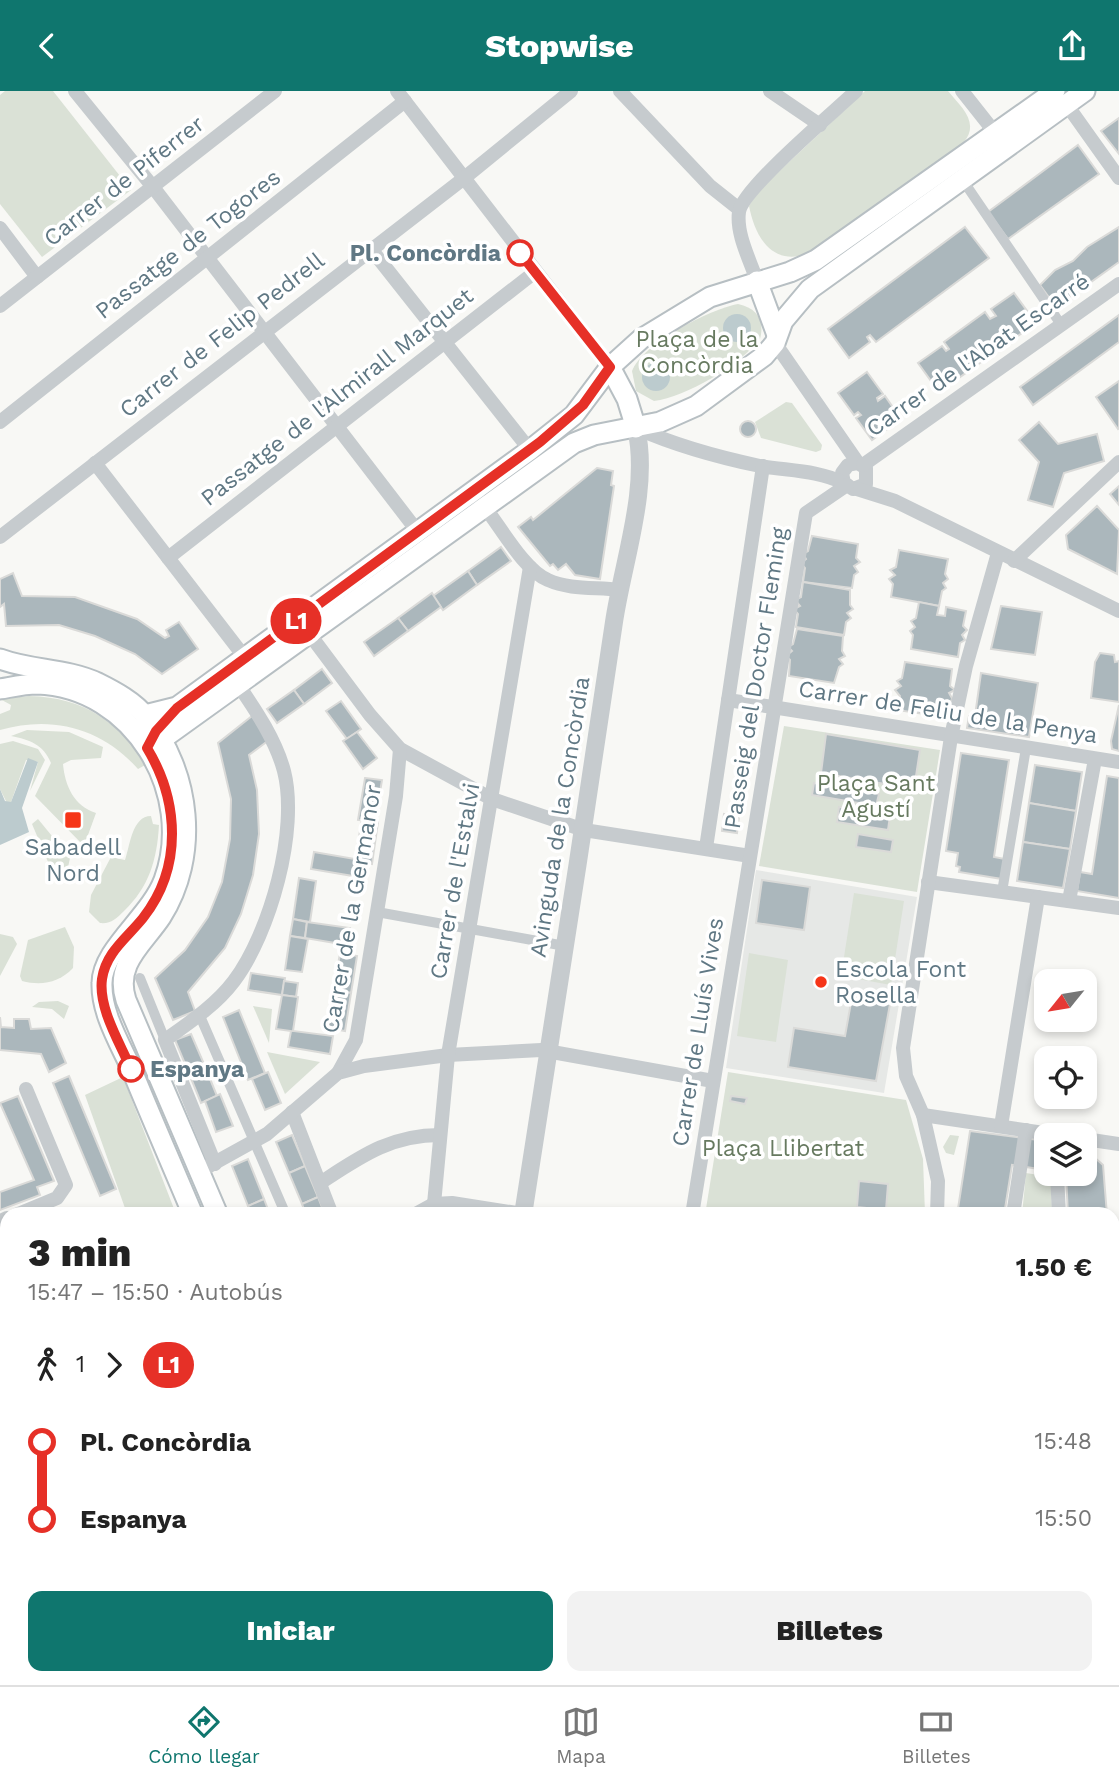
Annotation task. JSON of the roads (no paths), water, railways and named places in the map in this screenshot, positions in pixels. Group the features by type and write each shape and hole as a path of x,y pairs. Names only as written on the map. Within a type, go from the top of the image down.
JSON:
{"main road":[{"path":"141,723 177,708 246,659 303,627 478,499 583,405 610,367 638,341 719,293 790,272 816,260 1002,140 1061,98 1086,91"},
{"path":"161,740 239,686 303,627 418,532 574,443 594,435 636,428 683,414 755,363 776,339 783,321 810,289 962,179 1002,140"},
{"path":"757,281 776,339"},
{"path":"610,367 627,399 636,428"},
{"path":"0,659 82,677 128,701 141,723 164,779 171,805 172,841 164,880 155,900 109,958 102,988 112,1023 188,1207"},
{"path":"0,689 47,686 89,697 141,723 161,740 184,804 187,840 179,879 162,916 130,958 122,979 126,1000 207,1168 216,1207"}],"street":[{"path":"75,91 153,187 418,532"},
{"name":"Carrer de Piferrer","path":"0,306 275,91"},
{"name":"Carrer de Felip Pedrell","path":"0,537 463,179 571,91"},
{"path":"620,91 710,186 739,209 745,244 757,281"},
{"path":"770,91 820,125"},
{"path":"739,209 761,180 856,91"},
{"path":"962,91 1002,140"},
{"path":"401,96 610,367"},
{"name":"Passatge de Togores","path":"0,422 207,259 401,96"},
{"path":"1061,98 1119,178"},
{"path":"962,179 1062,326"},
{"path":"0,228 37,277"},
{"path":"371,249 530,450"},
{"name":"Passatge de l'Almirall Marquet","path":"168,558 535,272"},
{"name":"Carrer de l'Abat Escarré","path":"855,475 1119,284"},
{"path":"776,339 855,475 895,501 1119,611"},
{"path":"636,428 677,446 763,466 855,475"},
{"name":"Avinguda de la Concòrdia","path":"524,1207 619,590 640,479 641,456 636,428"},
{"path":"1014,561 1119,462"},
{"path":"95,463 246,659"},
{"name":"Passeig del Doctor Fleming","path":"706,848 763,466"},
{"name":"Passeig del Doctor Fleming","path":"750,856 806,513 855,475"},
{"path":"478,499 530,567 546,580 566,586 619,590"},
{"path":"937,1207 938,1181 923,1115 906,1076 903,1048 951,737 966,666 998,553"},
{"name":"Carrer de l'Estalvi","path":"434,1204 448,1055 530,567"},
{"path":"303,627 370,715 400,749 492,799 584,830 750,856"},
{"path":"165,1040 200,1016 234,982 259,937 274,896 284,856 287,811 285,773 275,747 239,686"},
{"name":"Carrer de Feliu de la Penya","path":"728,700 1119,762"},
{"path":"1002,892 1027,748"},
{"name":"Carrer de la Germanor","path":"338,1073 356,1040 396,796 400,749"},
{"path":"1069,901 1095,759"},
{"name":"Carrer de Lluís Vives","path":"693,1207 750,856"},
{"path":"928,882 1119,908"},
{"path":"1001,1126 1038,897"},
{"path":"377,912 565,946"},
{"path":"140,978 165,1040 207,1168 256,1141 338,1073 364,1066 448,1055 549,1052 713,1081"},
{"path":"200,1016 283,1207"},
{"path":"26,1089 66,1185 57,1198 42,1207"},
{"path":"292,1112 329,1207"},
{"path":"923,1115 1034,1131"},
{"path":"1014,1207 1026,1130"},
{"path":"320,1183 374,1147 423,1135 440,1135"},
{"path":"1097,1141 1119,1145"},
{"path":"1058,1186 1059,1207"},
{"path":"429,1207 452,1203 478,1207"}],"place":[{"name":"Pl. Concòrdia","path":"520,253"},
{"name":"Sabadell Nord","path":"73,820"},
{"name":"Escola Font Rosella","path":"821,982"},
{"name":"Espanya","path":"131,1069"}],"park label":[{"name":"Plaça de la Concòrdia","path":"697,352"},
{"name":"Plaça Sant Agustí","path":"876,796"},
{"name":"Plaça Llibertat","path":"783,1148"}]}
